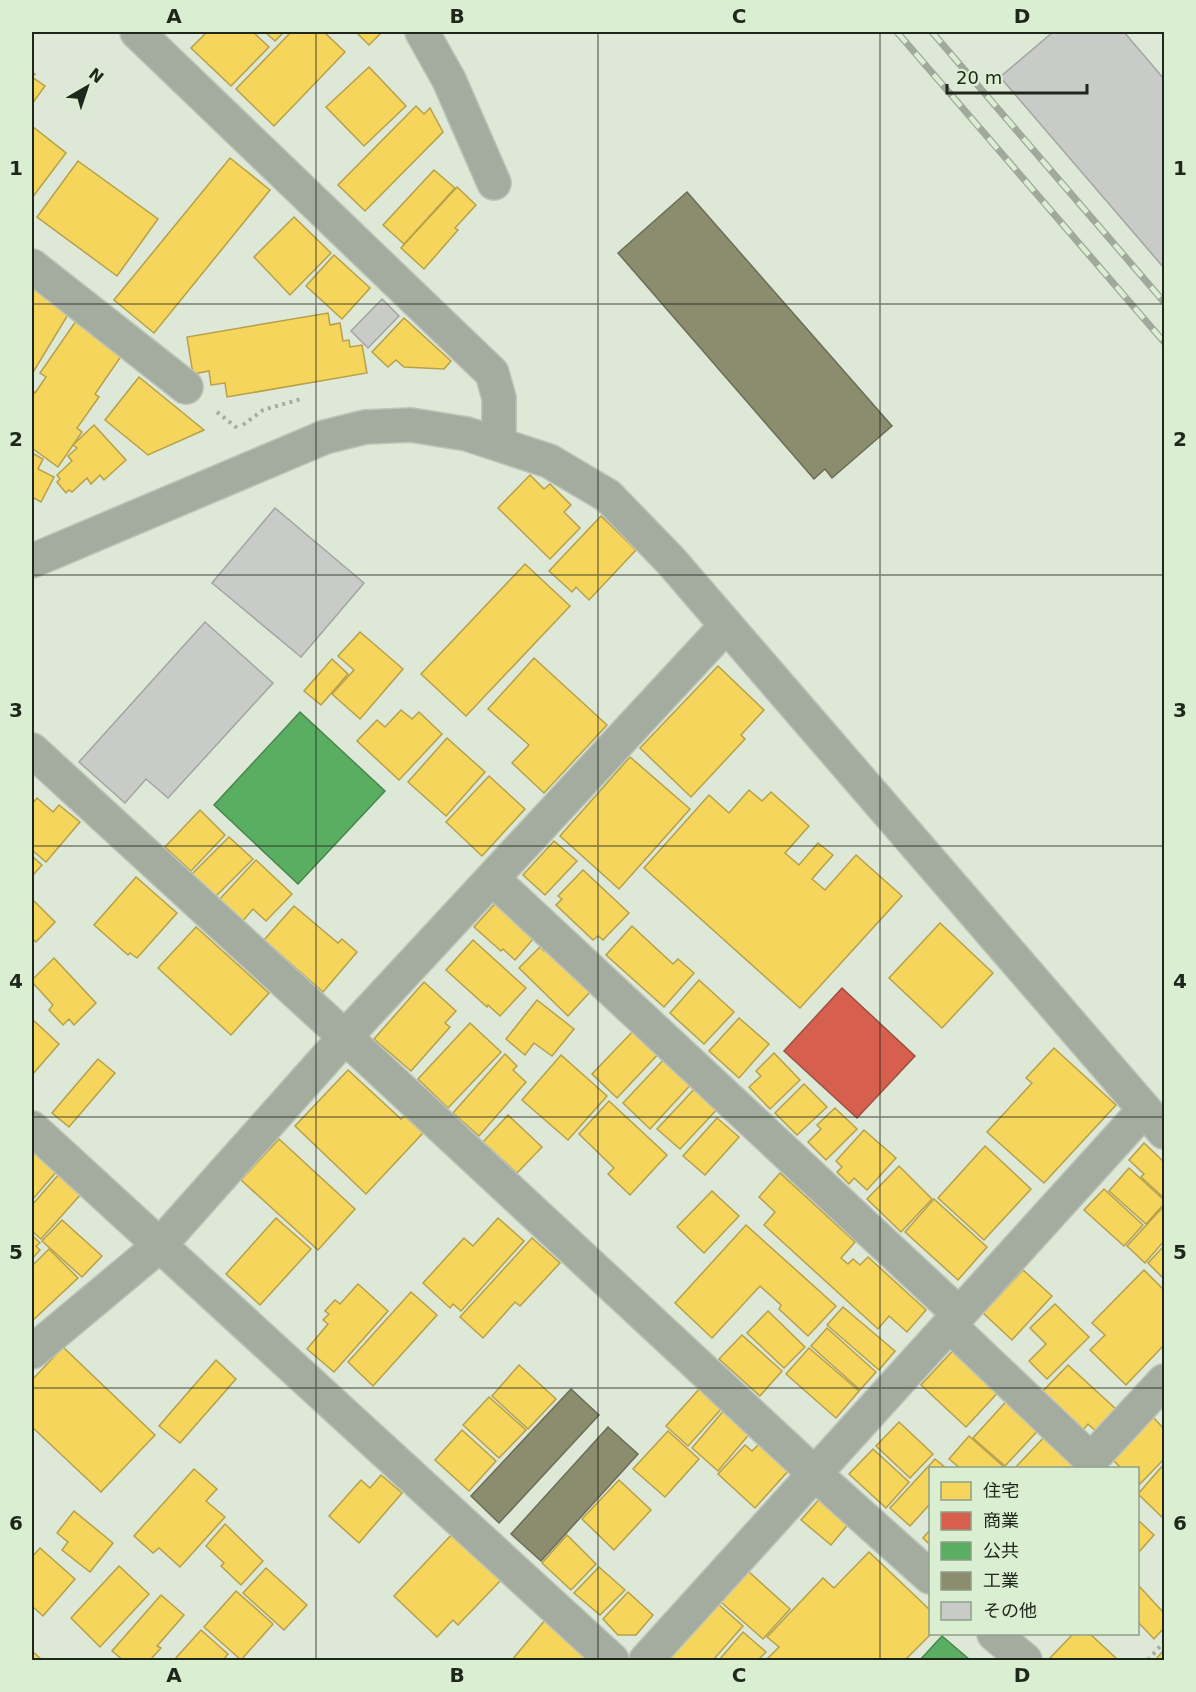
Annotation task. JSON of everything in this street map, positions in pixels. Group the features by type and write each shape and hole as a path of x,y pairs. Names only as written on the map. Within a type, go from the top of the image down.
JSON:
{"street":[{"path":"137,32 492,373 499,398 499,444"},
{"path":"422,32 449,80 494,183"},
{"path":"32,266 186,387"},
{"path":"32,561 325,437 365,427 411,425 467,434 549,461 608,496 671,561 1154,1121 954,1320 646,1660"},
{"path":"32,1352 159,1246 345,1037 726,626"},
{"path":"32,750 815,1474 929,1575"},
{"path":"493,879 954,1320 1090,1460 1164,1381"},
{"path":"32,1128 612,1660"},
{"path":"995,1635 1025,1660"}],"path":[{"path":"1148,1660 1164,1642"}],"building: 住宅":[{"path":"207,32 253,32 269,47 231,86 191,48"},
{"path":"265,32 284,32 275,41"},
{"path":"291,32 324,32 345,52 274,126 236,89"},
{"path":"356,32 382,32 369,45"},
{"path":"369,67 406,106 364,146 326,107"},
{"path":"32,77 45,86 32,104"},
{"path":"416,106 424,114 430,108 443,132 365,211 338,185"},
{"path":"32,126 66,153 32,198"},
{"path":"230,158 270,190 154,333 114,300"},
{"path":"78,161 158,219 117,276 37,217"},
{"path":"434,170 455,188 404,244 383,225"},
{"path":"457,187 476,205 424,269 401,248"},
{"path":"294,217 331,253 290,295 254,257"},
{"path":"334,255 370,288 342,319 306,286"},
{"path":"32,288 69,313 32,374"},
{"path":"328,313 330,325 340,323 343,341 349,340 350,347 362,345 367,373 227,397 225,383 211,385 209,371 193,374 187,337"},
{"path":"404,318 451,361 444,369 404,367 396,360 388,367 372,352"},
{"path":"76,321 122,355 95,394 99,397 77,428 82,432 58,467 32,448 32,394 46,377 40,373"},
{"path":"139,377 204,430 148,455 105,420"},
{"path":"94,425 126,460 104,480 100,475 91,484 87,478 72,492 69,490 66,493 57,482 60,479 57,475 72,461 68,456 77,448 73,445"},
{"path":"32,453 43,459 38,469 54,477 41,502 32,497"},
{"path":"530,475 544,489 550,484 571,505 564,512 580,528 550,559 498,508"},
{"path":"601,516 636,550 589,600 576,587 572,592 549,571"},
{"path":"525,564 570,606 466,716 421,674"},
{"path":"360,632 403,669 360,719 332,694 354,670 338,656"},
{"path":"534,658 607,725 544,793 512,763 529,745 488,709"},
{"path":"332,659 348,674 321,705 304,691"},
{"path":"718,666 764,710 741,735 745,739 691,797 640,748"},
{"path":"401,710 412,719 419,712 442,734 399,780 357,741 377,720 385,727"},
{"path":"447,738 485,772 446,816 408,782"},
{"path":"630,757 690,809 619,889 560,836"},
{"path":"489,776 525,809 482,856 446,822"},
{"path":"749,790 762,801 771,792 809,826 785,853 799,865 818,843 833,855 812,879 825,890 856,855 902,896 800,1008 644,868 709,795 729,813"},
{"path":"37,798 53,812 59,805 80,822 46,862 32,850 32,804"},
{"path":"200,810 225,835 191,871 165,847"},
{"path":"229,837 253,859 215,897 192,874"},
{"path":"554,841 577,861 545,895 523,875"},
{"path":"32,856 42,865 32,876"},
{"path":"256,860 292,894 266,921 253,909 241,923 218,901"},
{"path":"583,870 629,913 603,940 598,936 593,940 556,905 562,899 558,896"},
{"path":"136,877 177,913 137,958 130,953 128,955 94,925"},
{"path":"503,895 534,938 515,960 474,927"},
{"path":"32,899 55,922 36,942 32,938"},
{"path":"294,906 338,943 342,939 357,952 323,992 264,940"},
{"path":"940,923 993,973 942,1028 889,978"},
{"path":"632,926 673,964 678,959 694,973 664,1007 606,955"},
{"path":"196,927 269,993 231,1035 158,968"},
{"path":"473,940 526,988 500,1016 446,970"},
{"path":"551,943 590,992 568,1016 519,968 540,947 544,951"},
{"path":"54,958 96,1003 74,1025 69,1019 63,1025 49,1010 53,1005 32,982"},
{"path":"699,980 734,1012 704,1044 670,1013"},
{"path":"424,982 456,1011 445,1023 450,1027 411,1071 374,1039"},
{"path":"537,1000 574,1029 552,1056 534,1043 525,1055 506,1039"},
{"path":"739,1018 769,1044 739,1078 709,1051"},
{"path":"32,1019 59,1044 32,1075"},
{"path":"470,1023 501,1052 448,1108 418,1079"},
{"path":"637,1027 662,1050 617,1098 592,1074"},
{"path":"1054,1048 1116,1105 1044,1183 987,1132 1032,1083 1026,1078"},
{"path":"774,1053 800,1080 770,1109 749,1087 761,1076 756,1071"},
{"path":"505,1054 517,1066 513,1070 526,1082 479,1136 453,1113"},
{"path":"561,1055 607,1096 568,1140 522,1100"},
{"path":"668,1055 695,1080 650,1129 623,1103"},
{"path":"98,1059 115,1073 69,1127 52,1113"},
{"path":"348,1070 401,1119 405,1116 423,1133 366,1194 295,1126"},
{"path":"804,1084 827,1107 797,1135 775,1113"},
{"path":"698,1085 721,1105 680,1149 657,1129"},
{"path":"609,1101 667,1155 630,1195 608,1174 614,1168 579,1134"},
{"path":"835,1108 857,1129 826,1160 808,1142 821,1129 817,1125"},
{"path":"508,1115 542,1147 517,1173 483,1142"},
{"path":"717,1118 739,1137 705,1175 683,1156"},
{"path":"864,1130 896,1158 867,1190 854,1178 849,1184 837,1172 842,1167 836,1161"},
{"path":"279,1139 355,1209 318,1250 241,1180"},
{"path":"1144,1143 1164,1162 1164,1198 1141,1177 1144,1174 1129,1160"},
{"path":"985,1146 1031,1189 984,1240 938,1198"},
{"path":"35,1152 57,1171 32,1200 32,1157"},
{"path":"899,1166 932,1199 901,1232 867,1199"},
{"path":"1129,1168 1164,1200 1164,1204 1146,1224 1109,1191"},
{"path":"780,1173 855,1242 841,1258 848,1264 853,1259 860,1265 868,1257 926,1310 907,1332 889,1316 878,1329 764,1225 775,1212 759,1197"},
{"path":"59,1174 81,1194 41,1239 32,1231 32,1205"},
{"path":"1104,1189 1143,1225 1124,1246 1084,1210"},
{"path":"712,1191 739,1216 704,1253 677,1227"},
{"path":"934,1199 987,1247 958,1280 905,1232"},
{"path":"1164,1206 1164,1241 1145,1263 1127,1246"},
{"path":"276,1218 311,1249 260,1305 226,1274"},
{"path":"498,1218 524,1241 461,1311 453,1304 450,1308 423,1283 464,1238 473,1246"},
{"path":"62,1220 102,1256 82,1277 42,1241"},
{"path":"746,1225 836,1306 808,1336 779,1309 781,1305 760,1286 712,1338 675,1303"},
{"path":"32,1235 40,1243 36,1246 40,1250 32,1259"},
{"path":"532,1238 560,1263 520,1306 515,1302 483,1338 460,1317"},
{"path":"1164,1246 1164,1279 1148,1263"},
{"path":"49,1249 78,1278 32,1321 32,1266"},
{"path":"1023,1270 1052,1296 1012,1340 983,1313"},
{"path":"1144,1270 1164,1290 1164,1345 1126,1385 1090,1350 1105,1335 1092,1323"},
{"path":"358,1284 388,1311 334,1372 307,1349 328,1324 323,1320 329,1314 325,1311 335,1300 340,1304"},
{"path":"411,1292 437,1315 373,1386 348,1362"},
{"path":"1055,1304 1089,1337 1047,1379 1029,1361 1046,1344 1030,1328"},
{"path":"843,1307 895,1351 879,1370 827,1325"},
{"path":"768,1311 805,1347 784,1368 747,1333"},
{"path":"827,1328 876,1372 860,1390 811,1346"},
{"path":"742,1335 782,1371 760,1396 719,1359"},
{"path":"959,1344 1004,1386 966,1427 921,1385"},
{"path":"63,1347 155,1435 101,1492 32,1427 32,1380"},
{"path":"809,1348 859,1391 836,1418 786,1374"},
{"path":"216,1360 236,1379 180,1443 159,1426"},
{"path":"519,1365 556,1399 528,1429 492,1396"},
{"path":"1068,1365 1118,1411 1098,1433 1088,1424 1083,1430 1042,1392"},
{"path":"701,1387 723,1407 688,1446 666,1426"},
{"path":"1012,1395 1044,1424 1005,1466 973,1438"},
{"path":"489,1397 526,1430 499,1458 463,1425"},
{"path":"725,1409 751,1432 718,1471 692,1448"},
{"path":"1153,1417 1164,1429 1164,1459 1139,1485 1139,1467 1120,1467 1112,1459"},
{"path":"899,1422 933,1454 910,1478 876,1446"},
{"path":"462,1430 496,1461 469,1491 435,1460"},
{"path":"668,1431 699,1459 665,1497 633,1469"},
{"path":"1047,1434 1077,1467 1016,1467"},
{"path":"969,1436 1004,1467 959,1467 949,1459"},
{"path":"760,1443 790,1469 755,1508 718,1474 745,1445 752,1451"},
{"path":"873,1449 909,1482 886,1508 849,1474"},
{"path":"935,1459 945,1467 929,1467 929,1505 910,1526 890,1508"},
{"path":"1164,1464 1164,1519 1139,1493"},
{"path":"194,1469 217,1489 206,1501 225,1517 180,1567 159,1548 153,1553 134,1536"},
{"path":"381,1475 402,1493 359,1543 329,1516 361,1480 370,1488"},
{"path":"619,1480 651,1510 614,1550 582,1519"},
{"path":"822,1496 851,1521 831,1545 801,1520"},
{"path":"74,1511 113,1543 90,1572 62,1550 68,1542 57,1533"},
{"path":"1139,1521 1154,1535 1139,1552"},
{"path":"225,1524 263,1561 241,1585 221,1566 224,1563 206,1546"},
{"path":"929,1531 929,1544 923,1538"},
{"path":"454,1532 502,1579 458,1625 453,1620 437,1637 394,1596"},
{"path":"567,1535 596,1564 571,1590 542,1563"},
{"path":"40,1548 75,1579 43,1616 32,1606 32,1557"},
{"path":"869,1552 929,1609 930,1635 905,1660 766,1660 779,1647 767,1637 823,1578 834,1588"},
{"path":"119,1566 149,1594 100,1647 71,1618"},
{"path":"599,1567 625,1590 600,1615 574,1593"},
{"path":"266,1568 307,1605 284,1630 243,1593"},
{"path":"748,1571 790,1609 763,1639 721,1602"},
{"path":"1139,1586 1164,1613 1164,1628 1154,1639 1139,1623"},
{"path":"236,1591 273,1624 241,1660 204,1627"},
{"path":"628,1592 653,1615 636,1635 618,1635 603,1619"},
{"path":"161,1595 184,1615 157,1646 161,1648 150,1660 123,1660 112,1651"},
{"path":"718,1604 743,1626 713,1660 668,1660"},
{"path":"545,1620 594,1660 512,1660"},
{"path":"201,1630 228,1654 223,1660 174,1660"},
{"path":"743,1632 766,1652 758,1660 719,1660"},
{"path":"1072,1635 1091,1635 1118,1660 1051,1660 1049,1659"},
{"path":"1164,1650 1164,1660 1155,1660"},
{"path":"32,1651 42,1660 32,1660"}],"building: 商業":[{"path":"842,988 915,1056 857,1118 784,1051"}],"building: 公共":[{"path":"300,712 385,791 298,884 214,805"},
{"path":"942,1636 970,1660 920,1660"}],"building: 工業":[{"path":"687,192 892,426 832,478 825,469 814,479 618,253"},
{"path":"571,1389 599,1415 499,1523 471,1496"},
{"path":"608,1427 638,1454 541,1561 511,1534"}],"building: その他":[{"path":"1053,32 1124,32 1164,79 1164,268 1000,77"},
{"path":"382,299 399,316 368,348 351,331"},
{"path":"275,508 364,583 301,657 212,583"},
{"path":"205,622 273,683 168,798 146,779 125,803 79,762"}],"railway":[{"path":"897,32 1164,342"},
{"path":"932,32 1164,302"}]}
